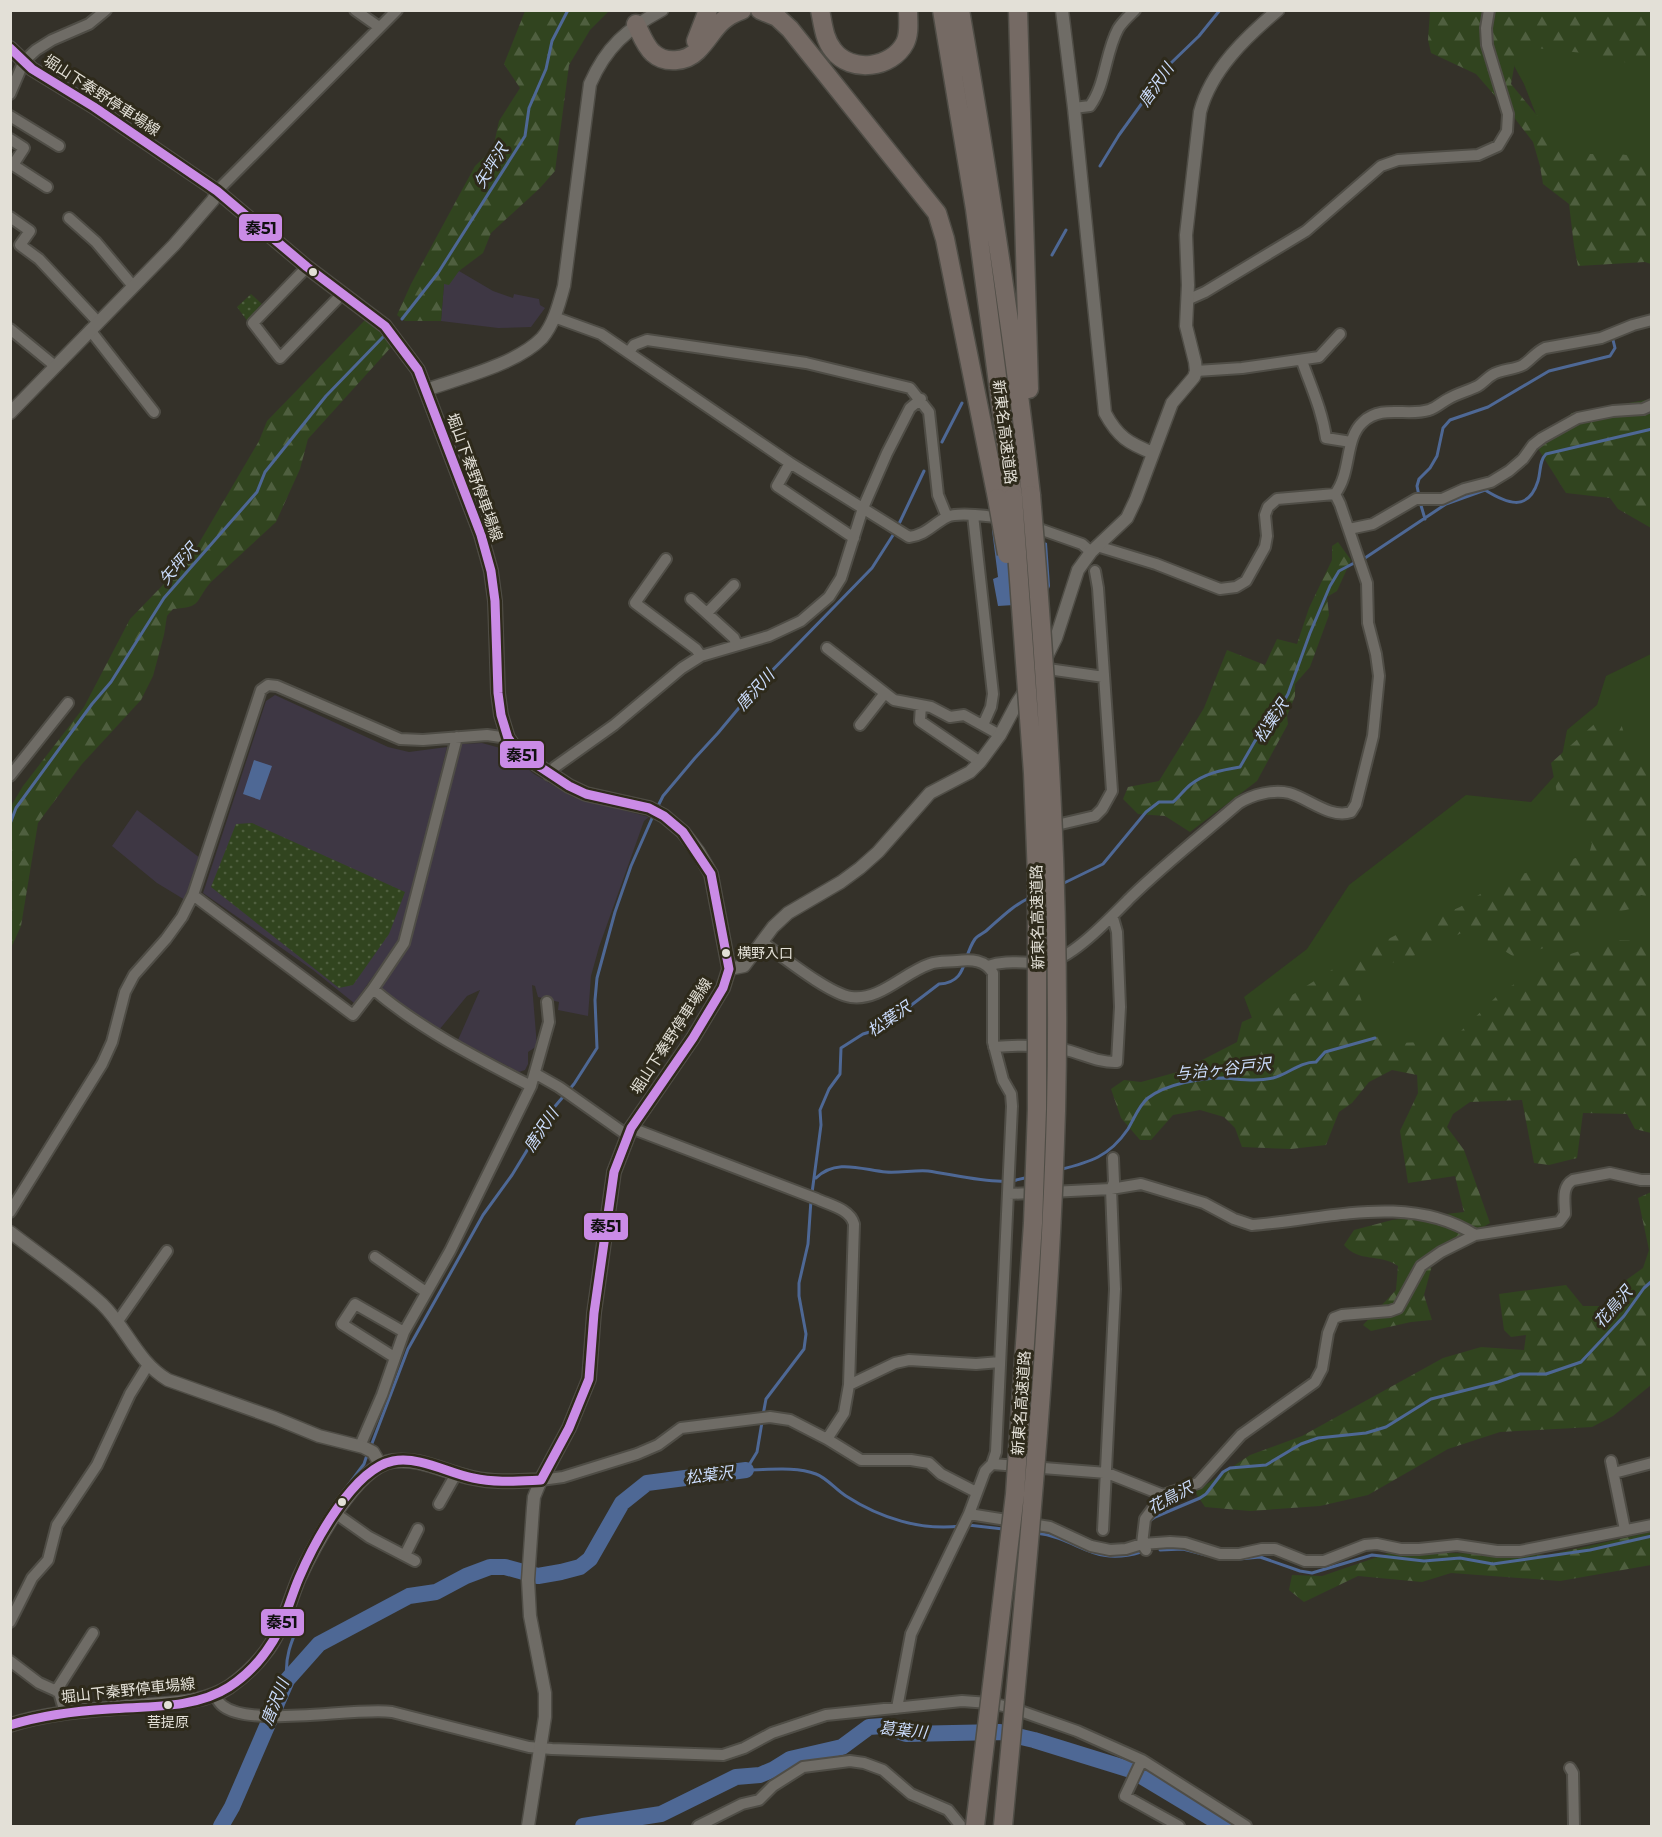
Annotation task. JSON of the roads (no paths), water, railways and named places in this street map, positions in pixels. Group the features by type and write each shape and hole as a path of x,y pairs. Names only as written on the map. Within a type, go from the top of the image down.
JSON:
{"highway":[{"path":"636,24 663,50 675,52 685,50 694,43 708,10"},
{"path":"636,24 652,53 665,59 679,60 699,49 711,31 723,19 742,10"},
{"path":"760,10 781,20 799,39 937,213 1013,497"},
{"path":"820,10 827,42 835,53 844,60 865,66 888,60 899,52 906,41 908,10"},
{"name":"新東名高速道路","path":"942,10 975,209 1013,497 1033,773 1036,877 1037,1109 1033,1223 1015,1494 975,1827"},
{"name":"新東名高速道路","path":"960,10 983,143 1014,351 1013,497 1042,634 1051,772 1056,952 1056,1108 1052,1225 1034,1487 1003,1827"},
{"path":"1013,497 1029,362 1018,10"}],"main road":[{"name":"堀山下秦野停車場線","path":"10,48 32,69 94,107 217,191 308,267 385,326 418,370 481,535 495,601 498,693 501,715 508,738 519,753 549,775 586,794 649,808 664,816 683,832 711,874 729,969 723,988 693,1038 629,1131 614,1172 594,1313 590,1379 541,1480"},
{"name":"堀山下秦野停車場線","path":"10,1725 65,1713 187,1702 215,1695 231,1686 268,1649 316,1545 335,1513 367,1473 369,1452"},
{"path":"369,1452 395,1461 411,1461 456,1474 489,1480 541,1480"}],"street":[{"path":"10,94 24,61 52,40 89,24 106,10"},
{"path":"355,10 379,27"},
{"path":"10,413 174,245 213,200 217,191 397,10"},
{"path":"426,390 513,358 543,337 554,316 564,286 590,84 598,66 614,43 636,24 662,10"},
{"path":"1062,10 1105,412 1113,428 1128,443 1153,453"},
{"path":"1074,108 1090,106 1096,98 1119,27 1135,10"},
{"path":"729,969 744,966 773,927 788,913 841,882 878,852 930,792 970,772 980,762 1000,735 1017,703 1041,668 1056,638 1078,570 1094,549 1127,518 1172,403 1194,377 1196,371 1186,326 1186,235 1204,93 1249,34 1278,10"},
{"path":"1187,300 1205,292 1306,231 1381,166 1398,160 1478,155 1498,146 1507,131 1509,114 1486,45 1489,10"},
{"path":"10,116 59,146"},
{"path":"10,139 24,148 13,165 47,187"},
{"path":"10,218 30,231 20,245 39,259 94,326 154,412"},
{"path":"69,218 96,242 133,286"},
{"path":"308,267 253,323 279,358 342,294"},
{"path":"554,316 601,334 790,464 909,537 920,536 947,517 973,515 996,517 1047,530 1094,549 1156,564 1220,589 1236,587 1246,581 1265,547 1267,536 1265,515 1268,507 1277,499 1335,494"},
{"path":"1335,494 1348,464 1351,442 1364,420 1376,414 1392,411 1432,410 1456,394 1480,385 1493,374 1522,365 1545,348 1601,338 1652,320"},
{"path":"12,332 55,366"},
{"path":"1196,371 1242,369 1319,357 1340,334"},
{"path":"629,352 634,345 647,340 806,363 910,388 929,412 938,495 947,517"},
{"path":"1302,361 1318,399 1326,438 1351,442"},
{"path":"549,775 555,767 614,725 682,668 700,656 769,636 801,621 829,597 841,578 862,508 910,408 921,399"},
{"path":"1348,529 1373,524 1419,499 1442,499 1464,489 1491,482 1523,459 1533,445 1542,438 1578,418 1613,411 1643,409 1652,405"},
{"path":"790,464 777,486 854,537"},
{"path":"762,942 834,991 853,998 864,998 875,994 932,963 969,960 988,966 1001,962 1053,961 1075,948 1113,918 1131,897 1239,802 1247,798 1290,793 1330,811 1351,812 1356,804 1373,736 1379,676 1368,623 1366,583 1335,494"},
{"path":"973,515 993,694 991,707 983,725"},
{"path":"666,559 636,603 696,649 700,656"},
{"path":"1029,831 1095,816 1102,809 1112,791 1095,571"},
{"path":"707,614 734,585"},
{"path":"691,598 734,638 737,645"},
{"path":"827,648 894,700 931,706 950,717 964,715 1000,735"},
{"path":"1041,668 1104,677"},
{"path":"10,1212 102,1064 112,1042 125,992 134,975 166,939 182,917 193,895 261,690 268,685 277,686 400,740 487,735 508,738"},
{"path":"860,726 885,693"},
{"path":"10,776 68,703"},
{"path":"921,705 920,721 980,762"},
{"path":"193,895 352,1015 373,989 404,943 457,737"},
{"path":"994,1047 1043,1046 1098,1061 1117,1062 1120,1007 1117,932 1113,918"},
{"path":"897,1708 911,1634 968,1516 985,1471 992,1464 998,1436 997,1402 1012,1106 1011,1095 1003,1080 994,1047 993,973 988,966"},
{"path":"373,989 424,1028 531,1086"},
{"path":"10,1232 102,1304 118,1321 148,1365 168,1380 369,1452 382,1395 404,1332 450,1251 536,1074 549,1022 547,1002"},
{"path":"536,1074 629,1131 813,1198 850,1215 854,1224 849,1384 844,1413 827,1439"},
{"path":"1103,1530 1115,1266 1111,1189 1114,1182 1113,1158"},
{"path":"1144,1547 1144,1519 1163,1495 1198,1482 1241,1435 1315,1382 1322,1369 1328,1333 1334,1318 1398,1308 1421,1266 1441,1252 1474,1235 1559,1221 1565,1214 1564,1189 1572,1180 1610,1173 1641,1180 1652,1180"},
{"path":"1009,1191 1111,1189 1141,1184 1204,1203 1234,1219 1252,1225 1374,1212 1406,1211 1427,1215 1474,1235"},
{"path":"118,1321 167,1251"},
{"path":"375,1257 426,1292"},
{"path":"394,1357 342,1324 355,1304 404,1332"},
{"path":"849,1384 895,1363 909,1360 976,1364 1000,1362"},
{"path":"10,1622 32,1578 48,1560 57,1525 97,1465 130,1394 148,1365"},
{"path":"528,1827 544,1717 545,1693 530,1616 528,1580 534,1497 541,1480 563,1477 637,1454 658,1445 681,1428 770,1417 790,1420 861,1460 911,1460 929,1463 941,1474 976,1492"},
{"path":"1611,1461 1625,1530"},
{"path":"1614,1473 1652,1463"},
{"path":"992,1464 1107,1473 1163,1495"},
{"path":"439,1504 456,1474"},
{"path":"335,1513 369,1537 410,1558 418,1529"},
{"path":"968,1516 1050,1527 1091,1546 1110,1550 1170,1542 1185,1543 1221,1554 1275,1549 1305,1561 1324,1561 1365,1545 1377,1544 1401,1549 1457,1545 1497,1551 1520,1551 1652,1525"},
{"path":"56,1691 93,1633"},
{"path":"10,1661 39,1683 59,1692 65,1713"},
{"path":"215,1695 221,1705 230,1710 253,1715 341,1714 378,1710 540,1748 723,1755 744,1748 771,1733 826,1715 962,1701 989,1703 1009,1707 1077,1731 1141,1761 1246,1827"},
{"path":"698,1827 742,1804 759,1800 773,1786 803,1767 850,1761 864,1762 883,1770 911,1794 948,1810 961,1827"},
{"path":"1141,1761 1125,1796 1179,1827"},
{"path":"1570,1768 1573,1773 1574,1827"}],"water":[{"path":"992,530 1008,530 1047,543 1050,586 1044,603 998,606 993,579 998,577"},
{"path":"254,760 272,766 260,800 243,794"}],"waterway":[{"name":"矢坪沢","path":"402,319 438,273 525,136 529,108 546,69 552,41 568,10"},
{"name":"唐沢川","path":"1100,166 1119,135 1171,63 1199,36 1220,10"},
{"name":"唐沢川","path":"1052,255 1066,230"},
{"name":"矢坪沢","path":"10,824 16,808 92,704 111,682 164,598 257,492 265,472 326,396 384,336"},
{"path":"1419,496 1417,486 1419,479 1430,468 1437,456 1443,428 1450,420 1488,407 1549,371 1610,356 1615,348 1612,336"},
{"name":"唐沢川","path":"942,442 962,403"},
{"name":"松葉沢","path":"1362,560 1446,504 1485,490 1508,501 1516,502 1528,498 1534,491 1542,460 1546,454 1652,429"},
{"name":"唐沢川","path":"898,526 924,471"},
{"path":"1420,502 1425,519"},
{"name":"唐沢川","path":"657,808 663,796 758,685 872,568 895,532"},
{"name":"松葉沢","path":"1062,884 1103,864 1146,812 1159,802 1173,802 1196,781 1220,771 1240,767 1255,741 1272,722 1288,694 1330,586 1339,571 1356,562"},
{"name":"唐沢川","path":"371,1446 408,1349 483,1215 512,1175 551,1111 574,1084 597,1048 595,1000 597,978 615,912 631,866 653,816"},
{"name":"矢坪沢","path":"10,845 10,883"},
{"name":"松葉沢","path":"812,1193 821,1125 820,1110 829,1089 840,1074 841,1048 863,1034 880,1029 939,984 955,979 960,974 976,938 1013,908 1031,897"},
{"name":"与治ヶ谷戸沢","path":"1059,1170 1089,1161 1114,1146 1128,1129 1145,1101 1164,1089 1204,1079 1273,1078 1304,1064 1316,1062 1325,1052 1375,1038"},
{"name":"与治ヶ谷戸沢","path":"816,1178 832,1168 850,1167 886,1172 928,1171 978,1180 1006,1181"},
{"name":"与治ヶ谷戸沢","path":"1012,1181 1029,1177"},
{"name":"松葉沢","path":"763,1415 766,1399 804,1349 806,1334 799,1283 808,1244 811,1200"},
{"name":"花鳥沢","path":"1148,1522 1200,1498 1206,1494 1223,1472 1230,1468 1266,1465 1301,1444 1318,1438 1366,1433 1386,1427 1431,1399 1520,1374 1546,1374 1581,1362 1624,1316 1644,1288 1652,1281"},
{"name":"松葉沢","path":"746,1470 757,1452 762,1422"},
{"name":"唐沢川","path":"338,1499 364,1464 368,1452"},
{"name":"花鳥沢","path":"746,1470 790,1469 816,1474 873,1511 916,1525 961,1526"},
{"name":"松葉沢","path":"221,1826 232,1807 287,1680 319,1644 409,1596 436,1592 466,1576 490,1567 505,1567 538,1576 580,1567 590,1559 622,1503 647,1483 746,1470"},
{"name":"花鳥沢","path":"968,1525 1003,1529"},
{"name":"花鳥沢","path":"1036,1533 1110,1556 1124,1556 1141,1552 1142,1549"},
{"path":"1239,1559 1260,1557 1312,1573 1372,1555 1424,1561 1460,1558 1493,1564 1590,1550 1652,1536"},
{"path":"1160,1550 1183,1549 1206,1555"},
{"name":"唐沢川","path":"287,1680 288,1656 301,1619 294,1608"},
{"name":"葛葉川","path":"583,1826 661,1814 736,1777 760,1775 790,1759 842,1747 869,1727 882,1726 906,1734 1000,1732 1034,1740 1131,1770 1224,1826"}],"place":[{"name":"横野入口","path":"726,953"},
{"name":"菩提原","path":"168,1705"}]}
